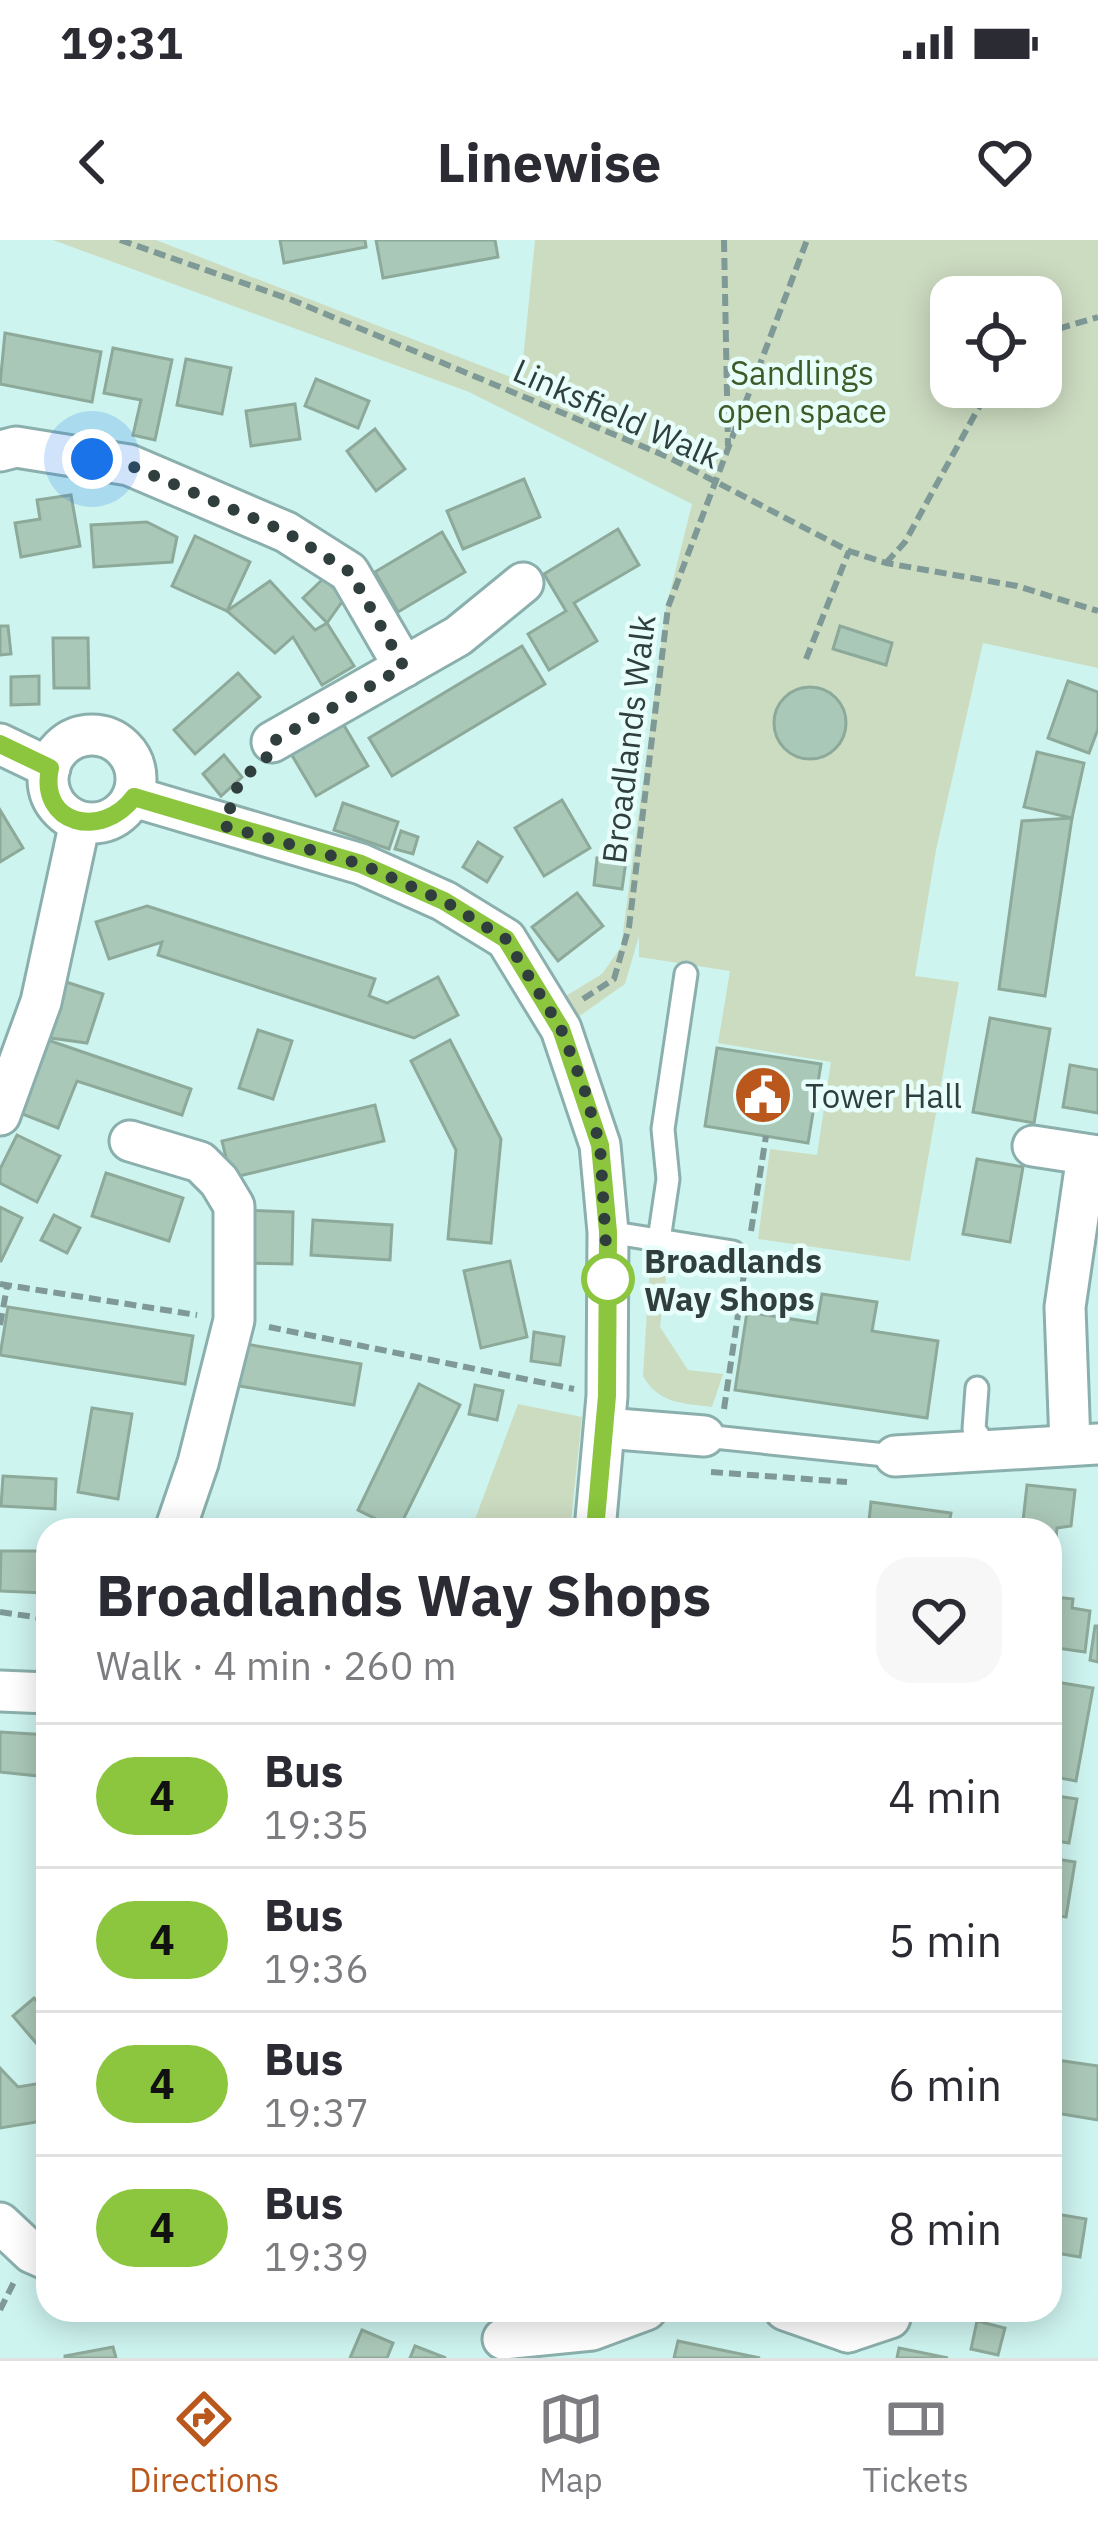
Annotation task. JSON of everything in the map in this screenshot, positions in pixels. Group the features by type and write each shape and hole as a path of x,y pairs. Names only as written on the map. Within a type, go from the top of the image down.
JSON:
{"street":[{"path":"0,451 16,447 129,465 286,532 350,572 404,667"},
{"path":"272,742 458,636 523,584"},
{"path":"99,734 114,740 134,762 134,797 108,821 80,822 64,814 52,799 47,781 50,768 58,749 70,740 99,734"},
{"path":"0,744 50,768"},
{"path":"134,797 361,864 444,901 506,939 553,1018 584,1088 600,1145 608,1232 606,1412 596,1518"},
{"path":"0,1115 41,1001 80,822"},
{"path":"130,1141 200,1162 234,1206 234,1320 180,1518"},
{"path":"896,1456 1084,1444 1065,1307 1092,1156 1033,1145"},
{"path":"606,1412 714,1449"},
{"path":"0,1691 36,1693"},
{"path":"0,2223 36,2255"},
{"path":"501,2336 592,2330 614,2322"},
{"path":"806,2322 846,2345 883,2322"}],"lane":[{"path":"659,1240 668,1179 663,1129 686,974"},
{"path":"608,1232 740,1252"},
{"path":"977,1388 974,1429 988,1450"},
{"path":"714,1449 896,1456"}],"path":[{"name":"Linksfield Walk","path":"120,240 292,300 668,457 849,551 886,563 1017,586 1098,611"},
{"path":"724,240 728,453"},
{"name":"Broadlands Walk","path":"553,1018 614,979 629,928 668,607 807,240"},
{"path":"1062,328 1098,317"},
{"path":"886,563 905,542 978,408"},
{"path":"806,659 849,551"},
{"path":"740,1252 766,1136"},
{"path":"714,1449 744,1274"},
{"path":"0,1325 4,1286 234,1320 606,1412"},
{"path":"0,1612 36,1617"}],"green space":[{"name":"Sandlings open space","path":"53,240 156,240 521,381 535,240 1098,240 1098,668 983,643 936,850 915,976 959,982 910,1261 758,1239 770,1149 817,1155 831,1062 718,1043 730,971 639,957 639,936 625,984 561,1029 546,1008 602,974 621,947 666,608 692,504 469,392"},
{"path":"651,1246 669,1251 660,1327 688,1370 723,1374 712,1407 664,1397 643,1376"},
{"path":"518,1404 582,1417 571,1518 475,1518"}],"building":[{"path":"280,240 365,240 366,247 284,263"},
{"path":"376,240 495,240 498,257 383,278"},
{"path":"5,333 101,352 92,402 0,384"},
{"path":"113,348 172,360 155,440 133,435 141,400 104,393"},
{"path":"186,359 231,368 222,414 177,405"},
{"path":"316,379 369,401 358,428 305,406"},
{"path":"295,404 300,439 251,446 246,411"},
{"path":"375,429 405,469 376,491 347,451"},
{"path":"524,479 540,517 463,549 447,511"},
{"path":"71,495 80,546 21,557 15,523 40,519 37,500"},
{"path":"147,522 177,537 172,562 94,567 91,525"},
{"path":"618,529 639,565 574,603 597,641 549,670 528,634 566,611 544,574"},
{"path":"442,532 465,572 398,612 375,572"},
{"path":"195,536 250,562 227,611 172,586"},
{"path":"324,578 344,599 327,623 303,598"},
{"path":"270,581 315,630 327,623 354,666 322,685 293,637 275,653 227,611"},
{"path":"0,626 8,626 11,654 0,655"},
{"path":"840,626 892,643 886,665 833,649"},
{"path":"53,638 88,638 89,688 54,688"},
{"path":"522,646 545,684 392,776 369,738"},
{"path":"238,673 260,697 195,754 174,730"},
{"path":"39,676 39,704 11,705 11,677"},
{"path":"1068,681 1098,692 1098,729 1089,753 1048,738"},
{"path":"810,687 835,698 846,723 835,748 810,759 785,748 774,723 785,698"},
{"path":"342,722 368,766 316,796 290,752"},
{"path":"1037,752 1084,763 1072,818 1024,807"},
{"path":"224,755 242,777 221,796 203,774"},
{"path":"562,800 590,848 544,876 515,828"},
{"path":"343,803 398,822 389,849 334,830"},
{"path":"0,810 23,848 0,862"},
{"path":"1072,818 1045,996 999,989 1022,821"},
{"path":"401,831 418,837 413,854 395,849"},
{"path":"478,842 502,857 487,882 463,867"},
{"path":"597,858 626,861 622,889 594,885"},
{"path":"577,893 603,926 558,961 532,927"},
{"path":"147,906 375,979 369,996 387,1003 438,977 458,1015 414,1038 158,955 162,942 109,959 96,922"},
{"path":"54,978 103,994 87,1043 36,1036"},
{"path":"990,1018 1050,1029 1034,1123 973,1112"},
{"path":"258,1030 292,1041 273,1099 239,1088"},
{"path":"36,1036 191,1089 182,1115 77,1081 58,1128 7,1108"},
{"path":"450,1040 501,1139 491,1243 448,1239 456,1150 411,1061"},
{"name":"Tower Hall","path":"717,1048 821,1064 808,1143 705,1126"},
{"path":"1070,1065 1098,1070 1098,1113 1063,1107"},
{"path":"375,1105 384,1141 231,1178 222,1141"},
{"path":"17,1135 60,1156 37,1202 0,1183 0,1169"},
{"path":"977,1159 1023,1167 1010,1242 963,1234"},
{"path":"106,1173 183,1198 169,1241 92,1216"},
{"path":"0,1207 22,1218 1,1261 0,1261"},
{"path":"242,1210 293,1212 292,1264 241,1263"},
{"path":"54,1215 80,1228 67,1253 41,1240"},
{"path":"313,1220 392,1225 390,1260 311,1255"},
{"path":"510,1261 527,1337 481,1348 464,1271"},
{"path":"822,1294 877,1302 872,1331 938,1341 927,1418 735,1390 747,1312 817,1323"},
{"path":"8,1307 193,1336 185,1384 0,1355"},
{"path":"534,1332 564,1337 560,1365 531,1361"},
{"path":"228,1341 361,1364 354,1405 221,1383"},
{"path":"419,1384 460,1405 404,1518 374,1518 358,1510"},
{"path":"475,1385 503,1391 497,1420 469,1414"},
{"path":"92,1408 132,1414 118,1499 78,1492"},
{"path":"3,1476 56,1479 55,1509 1,1506"},
{"path":"1027,1485 1075,1490 1071,1526 1062,1527 1062,1518 1023,1518"},
{"path":"871,1502 951,1513 950,1518 869,1518"},
{"path":"1,1551 36,1551 36,1593 0,1591"},
{"path":"1062,1598 1073,1599 1072,1608 1090,1611 1085,1652 1062,1649"},
{"path":"1098,1626 1098,1662 1090,1660"},
{"path":"1062,1683 1093,1688 1076,1781 1062,1778"},
{"path":"0,1732 36,1734 36,1776 0,1772"},
{"path":"1062,1797 1077,1799 1069,1843 1062,1842"},
{"path":"1062,1860 1075,1862 1066,1917 1062,1916"},
{"path":"36,2000 36,2043 13,2016"},
{"path":"1062,2061 1098,2066 1098,2120 1062,2114"},
{"path":"0,2068 18,2087 36,2084 36,2122 0,2128"},
{"path":"1062,2215 1086,2219 1080,2257 1062,2254"},
{"path":"977,2322 1005,2328 998,2355 971,2349"},
{"path":"362,2330 393,2343 387,2358 350,2358"},
{"path":"678,2341 760,2358 674,2358"},
{"path":"415,2346 446,2358 410,2358"},
{"path":"113,2347 116,2358 65,2358 65,2356"},
{"path":"899,2348 948,2358 897,2358"}],"bus line":[{"name":"4","path":"0,744 50,768 47,781 52,799 64,814 80,822 108,821 134,797 361,864 444,901 506,939 561,1029 600,1145 608,1232 607,1396 597,1518"}],"place":[{"name":"Tower Hall","path":"763,1095"},
{"name":"Broadlands Way Shops","path":"608,1279"}],"route":[{"path":"92,459 129,465 286,532 350,572 404,667 272,742 270,754 239,782 224,826 361,864 444,901 506,939 561,1029 584,1088 600,1145 608,1279"}]}
